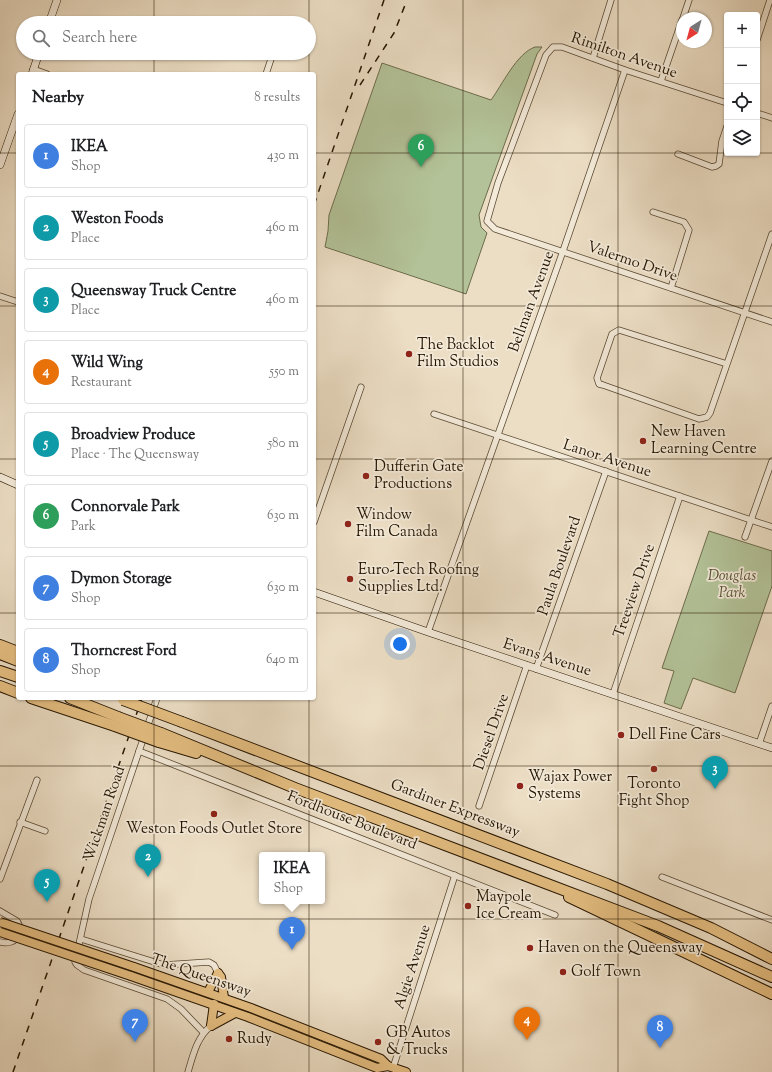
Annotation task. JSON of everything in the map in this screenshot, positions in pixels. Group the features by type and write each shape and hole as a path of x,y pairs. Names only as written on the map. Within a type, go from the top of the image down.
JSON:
{"highway":[{"path":"0,645 16,651"},
{"path":"0,654 16,660"},
{"path":"0,670 16,677"},
{"path":"0,686 16,693"},
{"path":"0,690 16,694"},
{"path":"39,700 116,721 237,764 548,885 570,891 696,941 772,977"},
{"path":"74,700 116,721"},
{"name":"Gardiner Expressway","path":"123,700 593,878 737,940 772,959"},
{"path":"548,885 590,907 772,994"},
{"path":"737,940 772,954"}],"main road":[{"path":"51,16 57,0"},
{"path":"33,72 37,60"},
{"path":"0,165 16,120"},
{"path":"0,477 16,484"},
{"name":"Evans Avenue","path":"316,593 536,669 772,748"},
{"name":"The Queensway","path":"0,922 208,992 381,1059 391,1067 406,1072"},
{"name":"The Queensway","path":"0,932 214,1004 377,1068 391,1067"},
{"path":"208,992 218,973"},
{"path":"218,973 221,978 224,998"},
{"path":"211,1026 214,1004"},
{"path":"211,1026 235,1013"}],"street":[{"path":"593,58 611,0"},
{"path":"685,12 689,0"},
{"path":"760,31 770,0"},
{"path":"661,81 676,37"},
{"name":"Rimilton Avenue","path":"487,221 498,183 547,51 553,47 562,47 625,70 724,102"},
{"path":"267,72 271,60"},
{"name":"Bellman Avenue","path":"428,632 563,252 625,70"},
{"path":"760,114 772,118"},
{"path":"678,154 712,167 716,166 718,164 724,135"},
{"path":"653,212 684,222 689,230 671,288"},
{"name":"Valermo Drive","path":"487,221 496,229 772,322"},
{"path":"726,364 619,330 612,334 597,378 599,384 699,419 707,417 710,412 772,234"},
{"path":"0,296 16,301"},
{"path":"316,516 361,387"},
{"name":"Lanor Avenue","path":"434,414 772,527"},
{"path":"745,537 772,460"},
{"name":"Paula Boulevard","path":"536,669 606,471"},
{"name":"Treeview Drive","path":"613,694 680,496"},
{"name":"Diesel Drive","path":"479,806 527,665"},
{"name":"Wickman Road","path":"156,700 89,899 75,962 79,967 167,999 181,1009 203,1032"},
{"path":"759,744 772,706"},
{"name":"Fordhouse Boulevard","path":"139,751 555,915"},
{"path":"0,879 20,822 37,780"},
{"path":"20,822 45,831"},
{"name":"Algie Avenue","path":"391,1067 455,875"},
{"path":"662,877 772,920"},
{"path":"0,911 14,918 19,924 20,930 18,937 13,942 7,944 0,942"},
{"path":"81,939 164,965 209,962 214,965 218,973"},
{"path":"188,1072 203,1032 211,1026"}],"green space":[{"path":"535,47 542,47 537,54 479,215 481,227 487,233 466,294 325,247 329,215 382,63 491,100 516,62 528,50"},
{"name":"Douglas Park","path":"709,531 772,551 772,586 735,693 693,678 681,709 664,703 674,671 662,668"}],"railway":[{"path":"316,199 384,0"},
{"path":"360,85 394,33 407,0"},
{"path":"13,1072 141,700"}],"place":[{"name":"Connorvale Park","path":"421,167"},
{"name":"The Backlot Film Studios","path":"409,354"},
{"name":"New Haven Learning Centre","path":"643,441"},
{"name":"Dufferin Gate Productions","path":"366,476"},
{"name":"Window Film Canada","path":"348,524"},
{"name":"Euro-Tech Roofing Supplies Ltd.","path":"350,579"},
{"name":"Dell Fine Cars","path":"621,735"},
{"name":"Toronto Fight Shop","path":"654,769"},
{"name":"Wajax Power Systems","path":"520,786"},
{"name":"Queensway Truck Centre","path":"715,789"},
{"name":"Weston Foods Outlet Store","path":"214,814"},
{"name":"Weston Foods","path":"148,877"},
{"name":"Broadview Produce","path":"47,902"},
{"name":"Maypole Ice Cream","path":"468,906"},
{"name":"Haven on the Queensway","path":"530,948"},
{"name":"IKEA","path":"292,950"},
{"name":"Golf Town","path":"563,972"},
{"name":"Rudy","path":"229,1039"},
{"name":"Wild Wing","path":"527,1040"},
{"name":"Dymon Storage","path":"135,1042"},
{"name":"GB Autos & Trucks","path":"378,1042"},
{"name":"Thorncrest Ford","path":"660,1048"}]}
